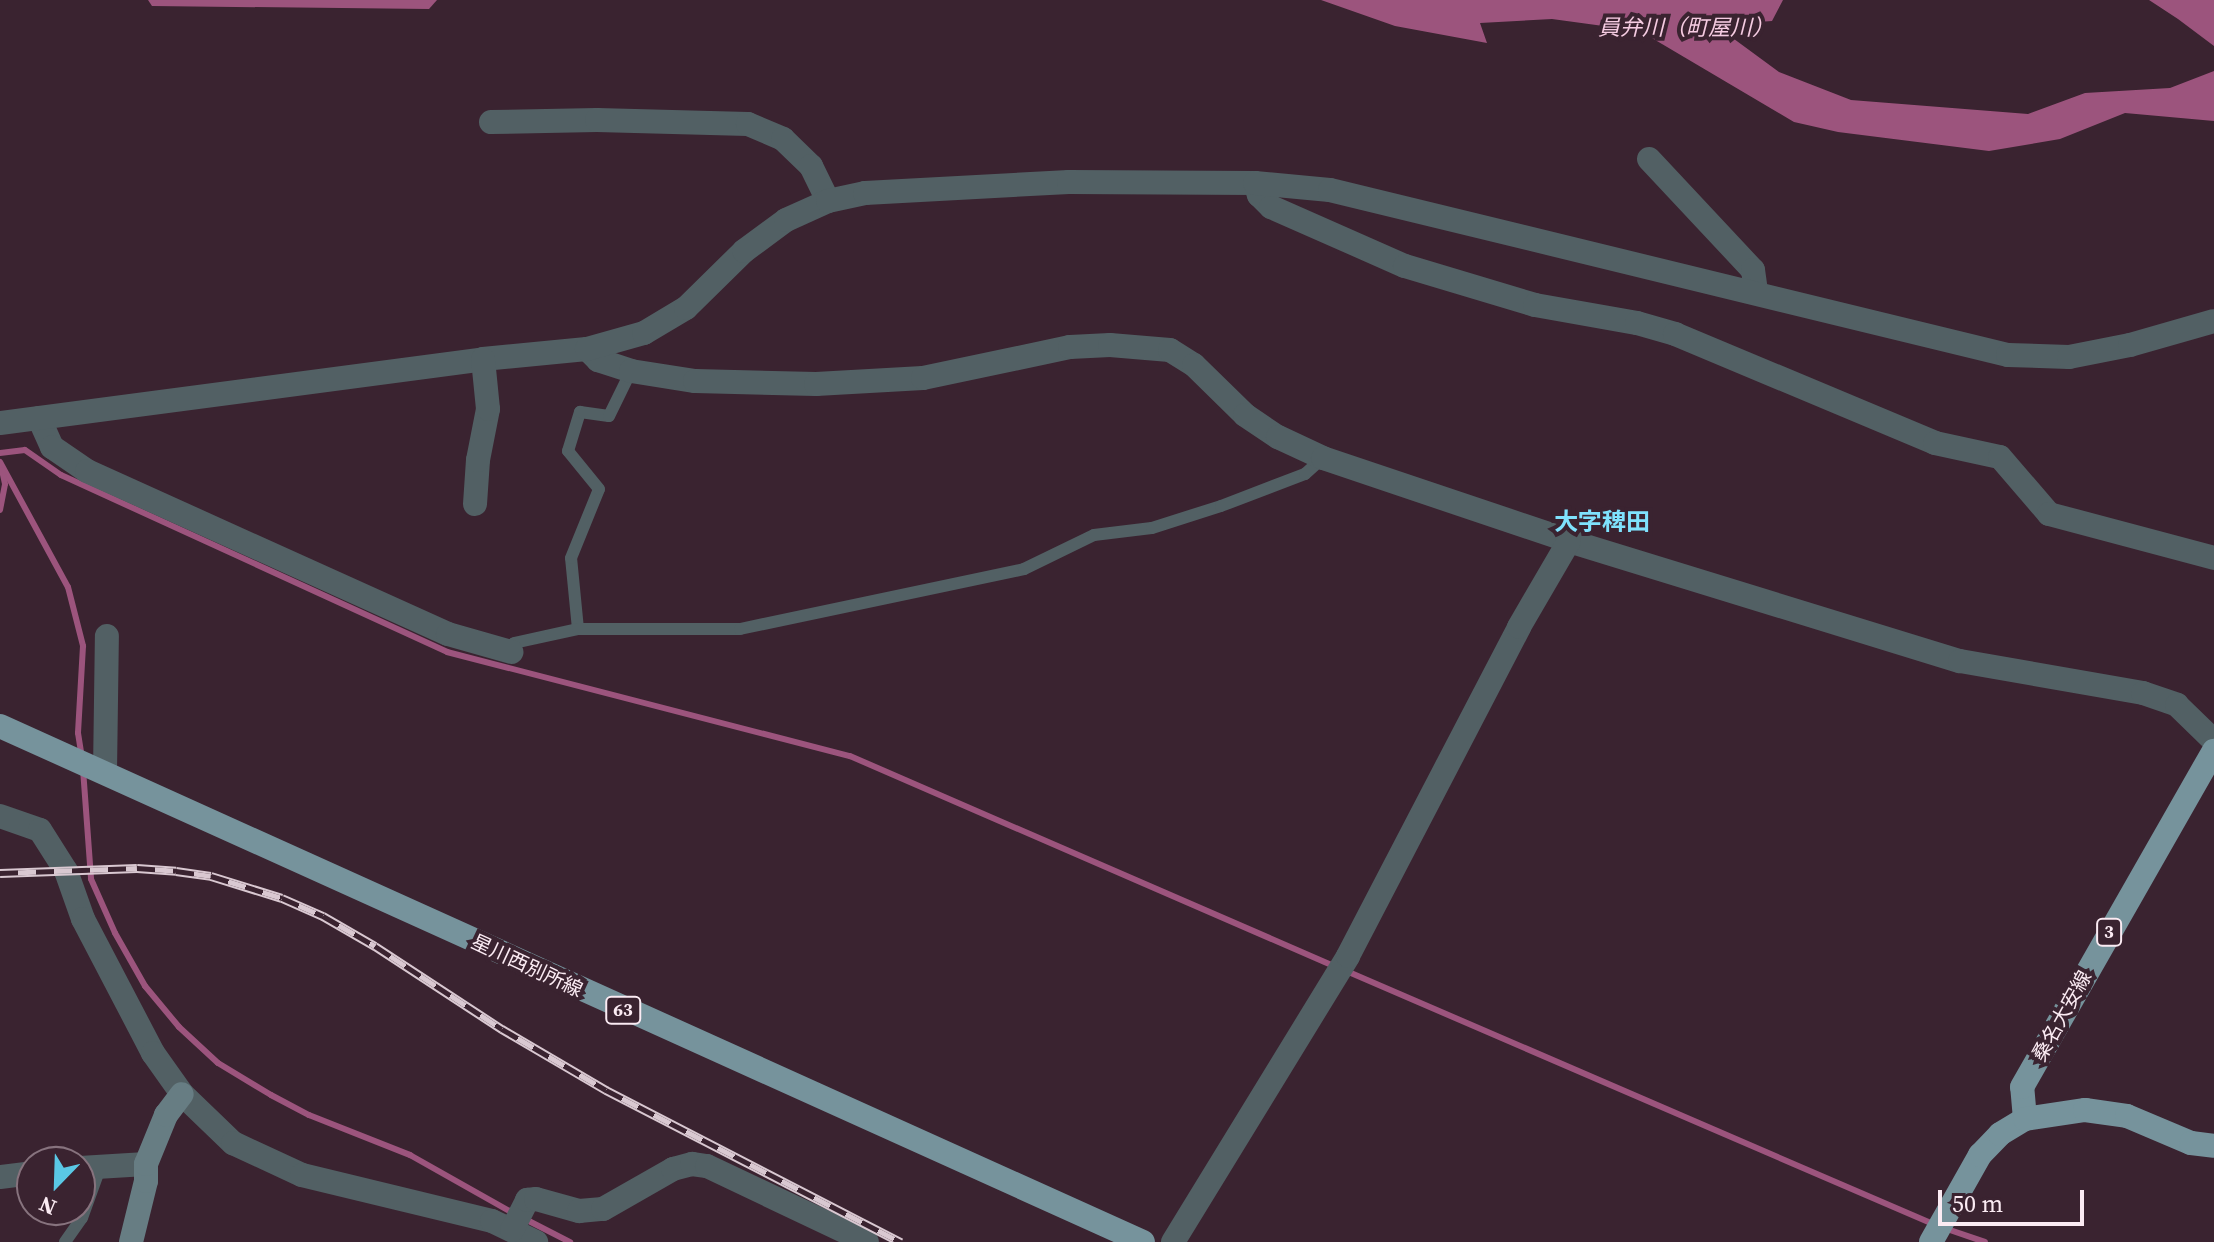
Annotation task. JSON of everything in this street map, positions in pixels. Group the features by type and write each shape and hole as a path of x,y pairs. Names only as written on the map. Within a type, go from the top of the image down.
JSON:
{"main road":[{"name":"星川西別所線","path":"0,726 1143,1242"},
{"name":"桑名大安線","path":"2025,1119 2022,1087 2214,751"},
{"path":"1936,1232 1980,1155 2000,1134 2025,1119 2085,1110 2127,1116 2191,1143 2214,1146"}],"street":[{"path":"491,122 597,120 748,124 783,139 811,166 828,201"},
{"path":"1649,159 1753,270 1756,291"},
{"path":"0,423 483,359 587,349 644,333 686,308 744,251 786,220 828,201 865,193 1069,182 1255,183 1330,190 1524,240 1756,291 2008,355 2069,357 2130,345 2214,321"},
{"path":"1255,183 1259,195 1271,207 1405,266 1535,305 1637,323 1675,334 1935,443 2000,457 2049,514 2214,558"},
{"path":"587,349 598,360 631,371 695,381 816,384 923,378 1070,347 1110,345 1170,350 1194,365 1245,415 1278,437 1323,458 1569,541 1960,661 2143,693 2177,705 2214,741"},
{"path":"475,504 478,460 488,409 483,359"},
{"path":"39,418 52,447 87,471 448,634 511,652"},
{"path":"1173,1242 1340,968 1505,652 1569,541"},
{"path":"105,772 107,636"},
{"path":"0,816 40,830 66,871 83,919 153,1053 182,1094 233,1143 269,1162 326,1182 492,1221 536,1242"},
{"path":"131,1242 146,1181 146,1164 166,1115 182,1094"},
{"path":"96,1168 146,1164"},
{"path":"512,1230 527,1200 536,1199 579,1211 603,1209 673,1169 692,1164 707,1166 867,1242"}],"lane":[{"path":"578,629 571,558 599,489 568,451 580,412 609,416 631,371"},
{"path":"511,652 514,643 578,629 740,629 1024,569 1094,535 1152,528 1221,506 1305,474 1323,458"}],"water":[{"path":"148,0 437,0 429,9 152,6"},
{"name":"員弁川（町屋川）","path":"1321,0 1783,0 1772,21 1715,25 1779,72 1851,100 2028,114 2085,93 2170,88 2214,71 2214,121 2125,113 2060,139 1989,151 1838,132 1794,122 1640,31 1552,19 1480,23 1487,43 1395,26"},
{"path":"2149,0 2214,0 2214,46 2178,19"}],"waterway":[{"path":"0,453 25,450 61,475 447,652 850,756 1334,966"},
{"path":"0,462 68,587 83,646 78,733 81,753"},
{"path":"0,510 5,484 2,470"},
{"path":"83,769 91,879 115,933 145,986 179,1027 218,1063 271,1095 309,1115 410,1155 513,1213"},
{"path":"1344,970 1933,1224"},
{"path":"523,1218 570,1242"},
{"path":"1947,1229 1985,1242"}],"railway":[{"path":"0,873 137,868 176,871 211,876 282,898 323,916 375,946 502,1029 606,1090 901,1242"}],"district":[{"name":"大字稗田","path":"1602,522"}]}
